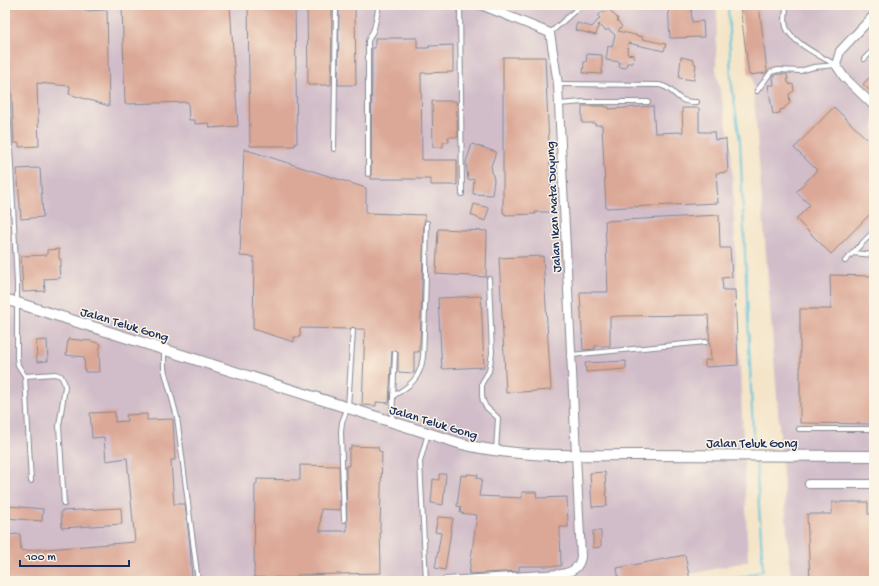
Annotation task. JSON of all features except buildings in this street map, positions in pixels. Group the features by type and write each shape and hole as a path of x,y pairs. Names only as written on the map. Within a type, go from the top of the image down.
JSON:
{"street":[{"path":"481,5 495,8 550,33"},
{"path":"874,15 840,51 836,65 844,77 874,106"},
{"name":"Jalan Ikan Mata Duyung","path":"446,581 561,574 571,572 577,567 580,561 581,547 558,84 550,33"},
{"name":"Jalan Teluk Gong","path":"5,299 462,444 496,451 576,455 874,456"},
{"path":"809,484 874,484"}],"lane":[{"path":"334,149 336,5"},
{"path":"368,174 368,41 374,29 379,5"},
{"path":"460,5 462,194"},
{"path":"550,33 578,8 584,5"},
{"path":"786,5 786,27 791,34 802,45 836,65"},
{"path":"864,59 874,49"},
{"path":"758,91 771,72 778,70 800,71 814,67 836,65"},
{"path":"558,84 659,85 668,88 684,102 697,102"},
{"path":"7,90 17,283 17,358 18,365 25,376 31,481"},
{"path":"559,104 583,102 648,102"},
{"path":"393,396 414,381 418,375 422,363 426,295 427,223"},
{"path":"845,261 874,231"},
{"path":"853,253 874,255"},
{"path":"489,280 492,353 489,371 482,383 482,396 486,407 494,412 498,418 496,451"},
{"path":"344,520 341,432 342,422 348,408 353,330"},
{"path":"571,355 706,342"},
{"path":"164,349 164,369 177,417 198,581"},
{"path":"392,422 395,353"},
{"path":"25,376 55,374 61,376 64,382 65,393 59,426 64,504"},
{"path":"799,429 874,429"},
{"path":"426,581 420,462 428,433"}],"shaded area":[{"path":"5,5 717,5 716,69 731,148 748,561 662,581 5,581"},
{"path":"747,5 874,5 874,581 791,581"}],"waterway":[{"path":"728,5 731,79 740,141 755,451"},
{"path":"725,581 747,576 763,570 756,459"}]}
